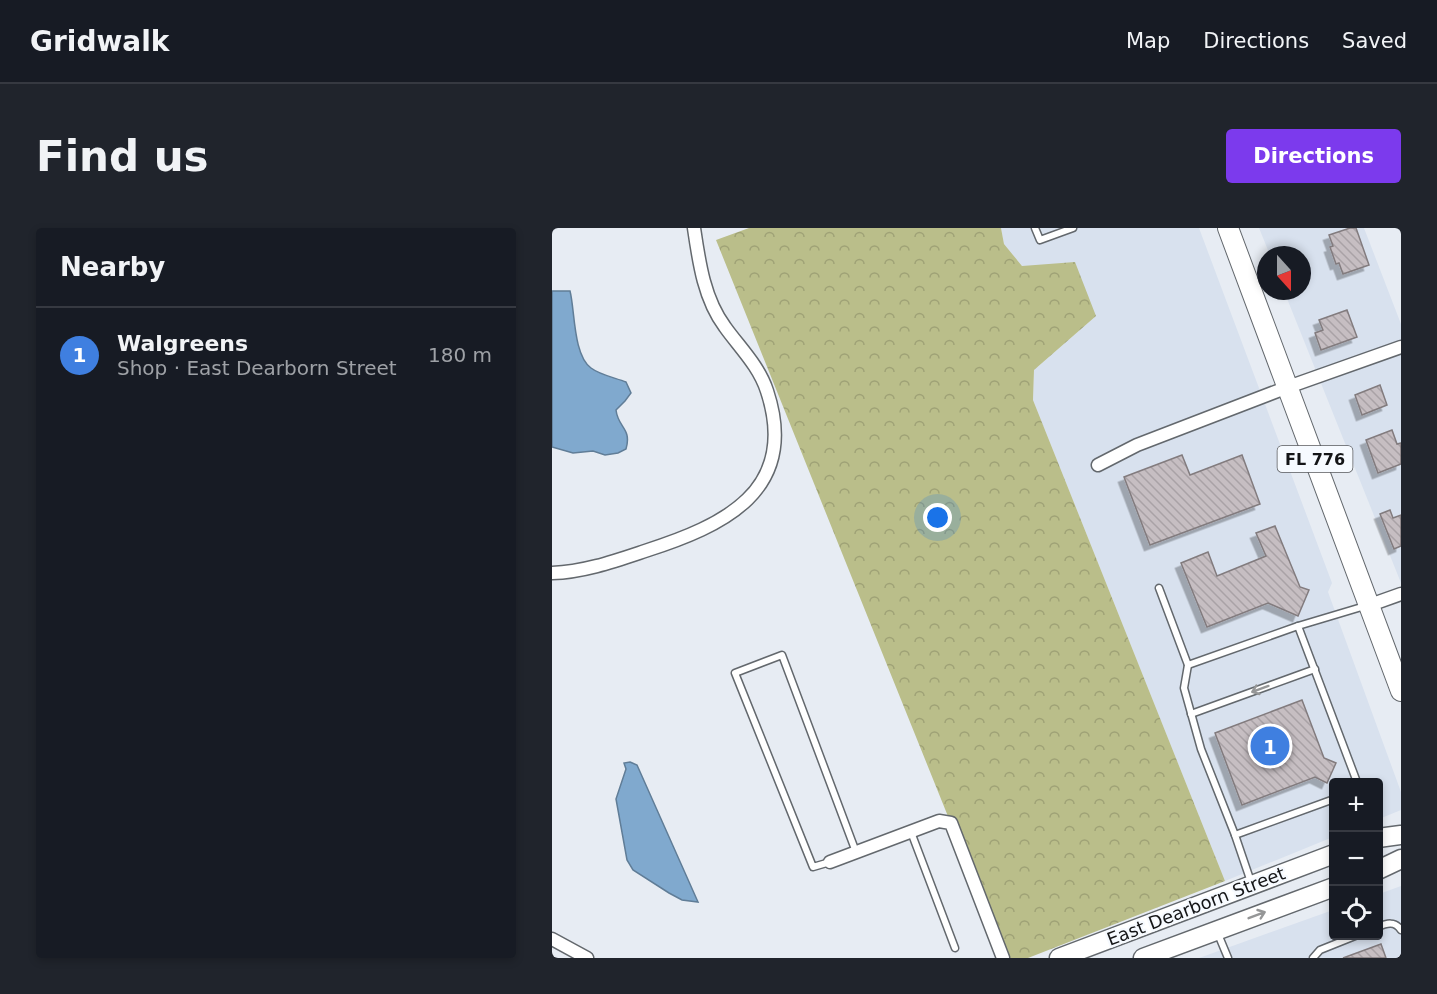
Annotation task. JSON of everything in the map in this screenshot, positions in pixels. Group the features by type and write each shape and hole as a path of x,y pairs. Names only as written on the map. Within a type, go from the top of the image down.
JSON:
{"main road":[{"name":"FL 776","path":"1228,228 1401,691"},
{"path":"1383,837 1401,835"},
{"name":"East Dearborn Street","path":"1059,958 1329,856"},
{"path":"1383,867 1401,858"},
{"name":"East Dearborn Street","path":"1143,958 1329,889"}],"street":[{"path":"552,573 569,572 602,564 698,532 740,508 756,490 766,472 772,454 774,432 767,392 755,366 724,326 708,293 694,228"},
{"path":"1098,465 1137,445 1288,387 1401,347"},
{"path":"1370,605 1401,594"},
{"path":"830,862 939,821 951,823 1003,958"},
{"path":"552,939 587,958"}],"lane":[{"path":"1035,228 1040,240 1073,228"},
{"path":"1159,588 1188,665 1184,688 1200,749 1235,835 1252,885"},
{"path":"1188,665 1298,626 1370,605"},
{"path":"1298,626 1355,778"},
{"path":"830,862 813,867 735,673 782,655 856,852"},
{"path":"1191,714 1314,669"},
{"path":"1235,835 1329,801"},
{"path":"912,832 955,948"},
{"path":"1383,926 1392,923 1401,930"},
{"path":"1216,930 1228,958"},
{"path":"1313,958 1322,949 1345,940"}],"shaded area":[{"path":"1001,228 1199,228 1332,583 1328,592 1401,792 1401,810 1383,817 1383,778 1329,778 1329,839 1225,881 1033,400 1034,370 1096,316 1022,266 1004,244"},
{"path":"1259,228 1364,228 1401,324 1401,583 1288,300 1311,300 1311,246 1266,246"},
{"path":"1401,886 1401,958 1199,958 1329,911 1329,940 1383,940 1383,893"}],"green space":[{"path":"749,228 1001,228 1004,244 1022,266 1075,262 1096,316 1034,370 1033,400 1225,881 1028,958 1005,958 716,240"}],"water":[{"path":"552,291 570,291 578,343 585,362 599,373 626,382 631,393 616,410 627,437 626,449 618,453 605,455 593,451 573,453 552,447"},
{"path":"630,762 637,765 698,902 682,900 669,893 633,870 627,860 616,799 626,769 624,763"}],"building":[{"path":"1356,228 1369,265 1343,274 1339,263 1336,264 1330,247 1333,246 1329,235"},
{"path":"1347,310 1357,337 1321,350 1315,333 1323,330 1319,320"},
{"path":"1380,385 1387,405 1362,415 1355,395"},
{"path":"1392,430 1397,444 1401,443 1401,464 1378,473 1366,440"},
{"path":"1182,455 1190,475 1242,455 1260,504 1150,545 1124,477"},
{"path":"1390,510 1393,518 1401,515 1401,546 1394,549 1380,514"},
{"path":"1275,526 1300,587 1309,590 1298,616 1268,603 1207,627 1181,563 1208,552 1217,576 1266,556 1256,533"},
{"path":"1302,700 1324,758 1336,763 1327,783 1315,777 1242,805 1215,733"},
{"path":"1381,944 1386,958 1343,958"}],"place":[{"name":"Walgreens","path":"1270,746"}]}
